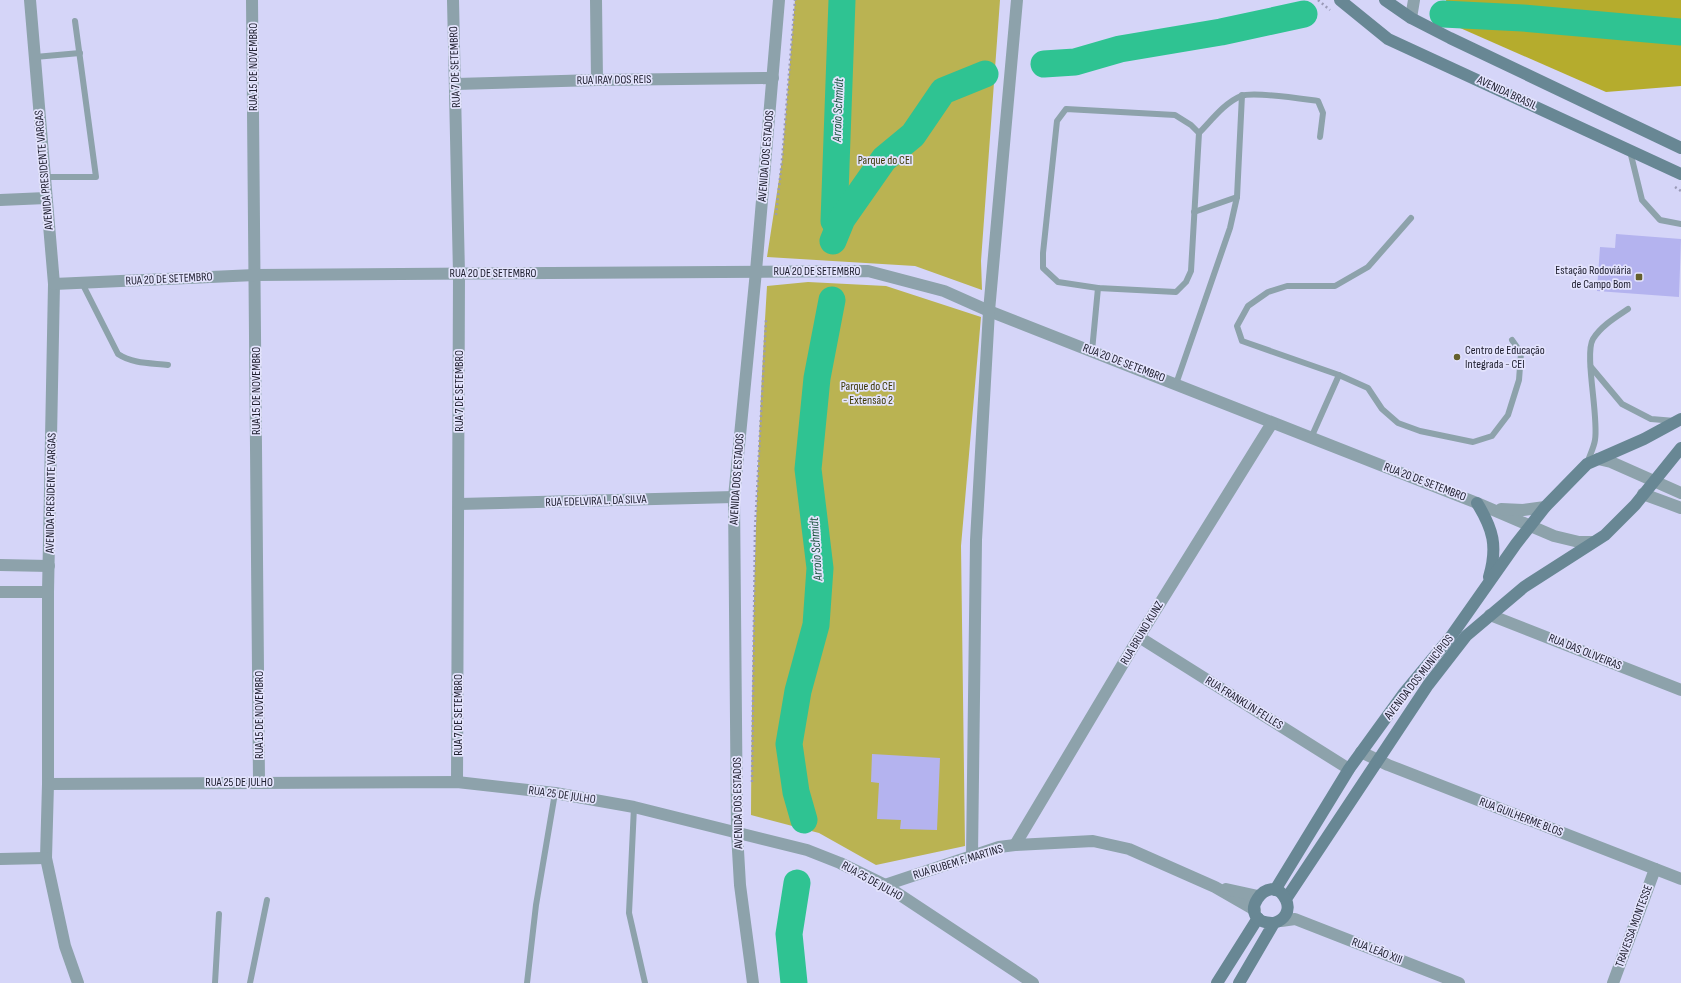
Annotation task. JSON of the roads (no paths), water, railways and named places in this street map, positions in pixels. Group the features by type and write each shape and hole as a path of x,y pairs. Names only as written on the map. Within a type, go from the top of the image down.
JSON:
{"main road":[{"name":"AVENIDA BRASIL","path":"1340,0 1388,39 1678,171"},
{"name":"AVENIDA BRASIL","path":"1385,0 1411,18 1681,148"},
{"name":"AVENIDA DOS MUNICÍPIOS","path":"1275,890 1349,769 1404,693 1452,635 1486,586 1545,507 1587,464 1644,439 1680,420"},
{"name":"AVENIDA DOS MUNICÍPIOS","path":"1239,983 1277,922 1286,915 1287,903 1377,761 1428,685 1466,636 1524,587 1605,535 1643,494 1681,448"},
{"path":"1477,503 1490,523 1494,539 1493,564 1486,586"},
{"path":"1217,983 1256,914 1255,902 1258,896 1268,890 1275,890 1279,892 1287,903"},
{"path":"1256,914 1263,921 1277,922"}],"street":[{"name":"AVENIDA PRESIDENTE VARGAS","path":"30,0 54,284 48,592 48,784 46,858 65,946 78,983"},
{"name":"RUA 15 DE NOVEMBRO","path":"252,0 259,782"},
{"name":"RUA 7 DE SETEMBRO","path":"453,0 460,274 457,782"},
{"path":"596,0 597,80"},
{"name":"AVENIDA DOS ESTADOS","path":"753,983 740,885 734,497 780,0"},
{"path":"972,856 976,540 989,311 1012,39 1017,0"},
{"path":"1411,18 1414,0"},
{"name":"RUA IRAY DOS REIS","path":"456,84 597,80 772,78"},
{"path":"0,200 46,198"},
{"name":"RUA 20 DE SETEMBRO","path":"54,284 255,275 868,271 944,291 989,311 1567,539 1592,542"},
{"name":"RUA BRUNO KUNZ","path":"1015,845 1139,636 1272,423"},
{"path":"1598,459 1611,462 1653,482 1681,493"},
{"path":"1643,494 1681,508"},
{"name":"RUA EDELVIRA L. DA SILVA","path":"459,504 734,497"},
{"path":"1477,503 1500,509 1522,510 1545,507"},
{"path":"0,565 49,566"},
{"path":"0,592 48,592"},
{"name":"RUA DAS OLIVEIRAS","path":"1490,615 1681,690"},
{"name":"RUA FRANKLIN FELLES","path":"1139,636 1349,769"},
{"name":"RUA GUILHERME BLOS","path":"1361,752 1377,761 1681,879"},
{"name":"RUA 25 DE JULHO","path":"48,784 457,782 555,793 634,806 807,850 840,863 885,885 1033,983"},
{"name":"RUA RUBEM F. MARTINS","path":"885,885 972,856 1015,845 1093,841 1129,849 1215,887"},
{"path":"0,859 46,858"},
{"name":"TRAVESSA MONTESSE","path":"1613,983 1655,869"},
{"path":"1215,887 1258,896"},
{"path":"1215,887 1256,914"},
{"path":"1277,922 1294,919 1287,903"},
{"name":"RUA LEÃO XIII","path":"1294,919 1460,983"}],"lane":[{"path":"44,177 96,177 75,21"},
{"path":"35,56 80,53"},
{"path":"1199,133 1191,125 1175,115 1066,109 1057,121 1043,268 1058,282 1098,288 1176,292 1186,282 1191,271 1199,133 1226,106 1242,95 1278,96 1318,102 1323,113 1320,137"},
{"path":"1176,384 1230,228 1237,197 1242,95"},
{"path":"1630,150 1642,200 1660,220 1681,224"},
{"path":"1194,212 1237,197"},
{"path":"1411,218 1368,267 1335,286 1287,286 1268,292 1248,306 1237,326 1242,341 1339,375 1368,388 1382,409 1398,423 1420,431 1473,442 1492,436 1508,415 1519,380 1521,353 1512,340"},
{"path":"82,283 118,354 135,362 168,365"},
{"path":"1092,351 1098,288"},
{"path":"1587,464 1595,440 1595,411 1590,366 1592,340 1608,323 1628,309"},
{"path":"1590,366 1622,404 1651,419 1680,420"},
{"path":"1311,438 1339,375"},
{"path":"527,983 536,905 555,793"},
{"path":"634,806 629,913 645,983"},
{"path":"250,983 267,900"},
{"path":"215,983 219,914"}],"waterway":[{"name":"Arroio Schmidt","path":"834,221 842,0"},
{"path":"1044,64 1075,62 1120,49 1221,32 1304,14"},
{"path":"1443,14 1523,18 1681,32"},
{"path":"833,241 842,219 884,159 913,135 943,91 985,74"},
{"name":"Arroio Schmidt","path":"804,820 796,792 789,744 798,691 816,625 820,568 808,469 817,378 832,300"},
{"name":"Arroio Schmidt","path":"794,983 789,934 797,883"}],"place":[{"name":"Estação Rodoviária de Campo Bom","path":"1639,277"},
{"name":"Centro de Educação Integrada - CEI","path":"1457,357"}],"park label":[{"name":"Parque do CEI","path":"885,160"},
{"name":"Parque do CEI - Extensão 2","path":"868,393"}]}
